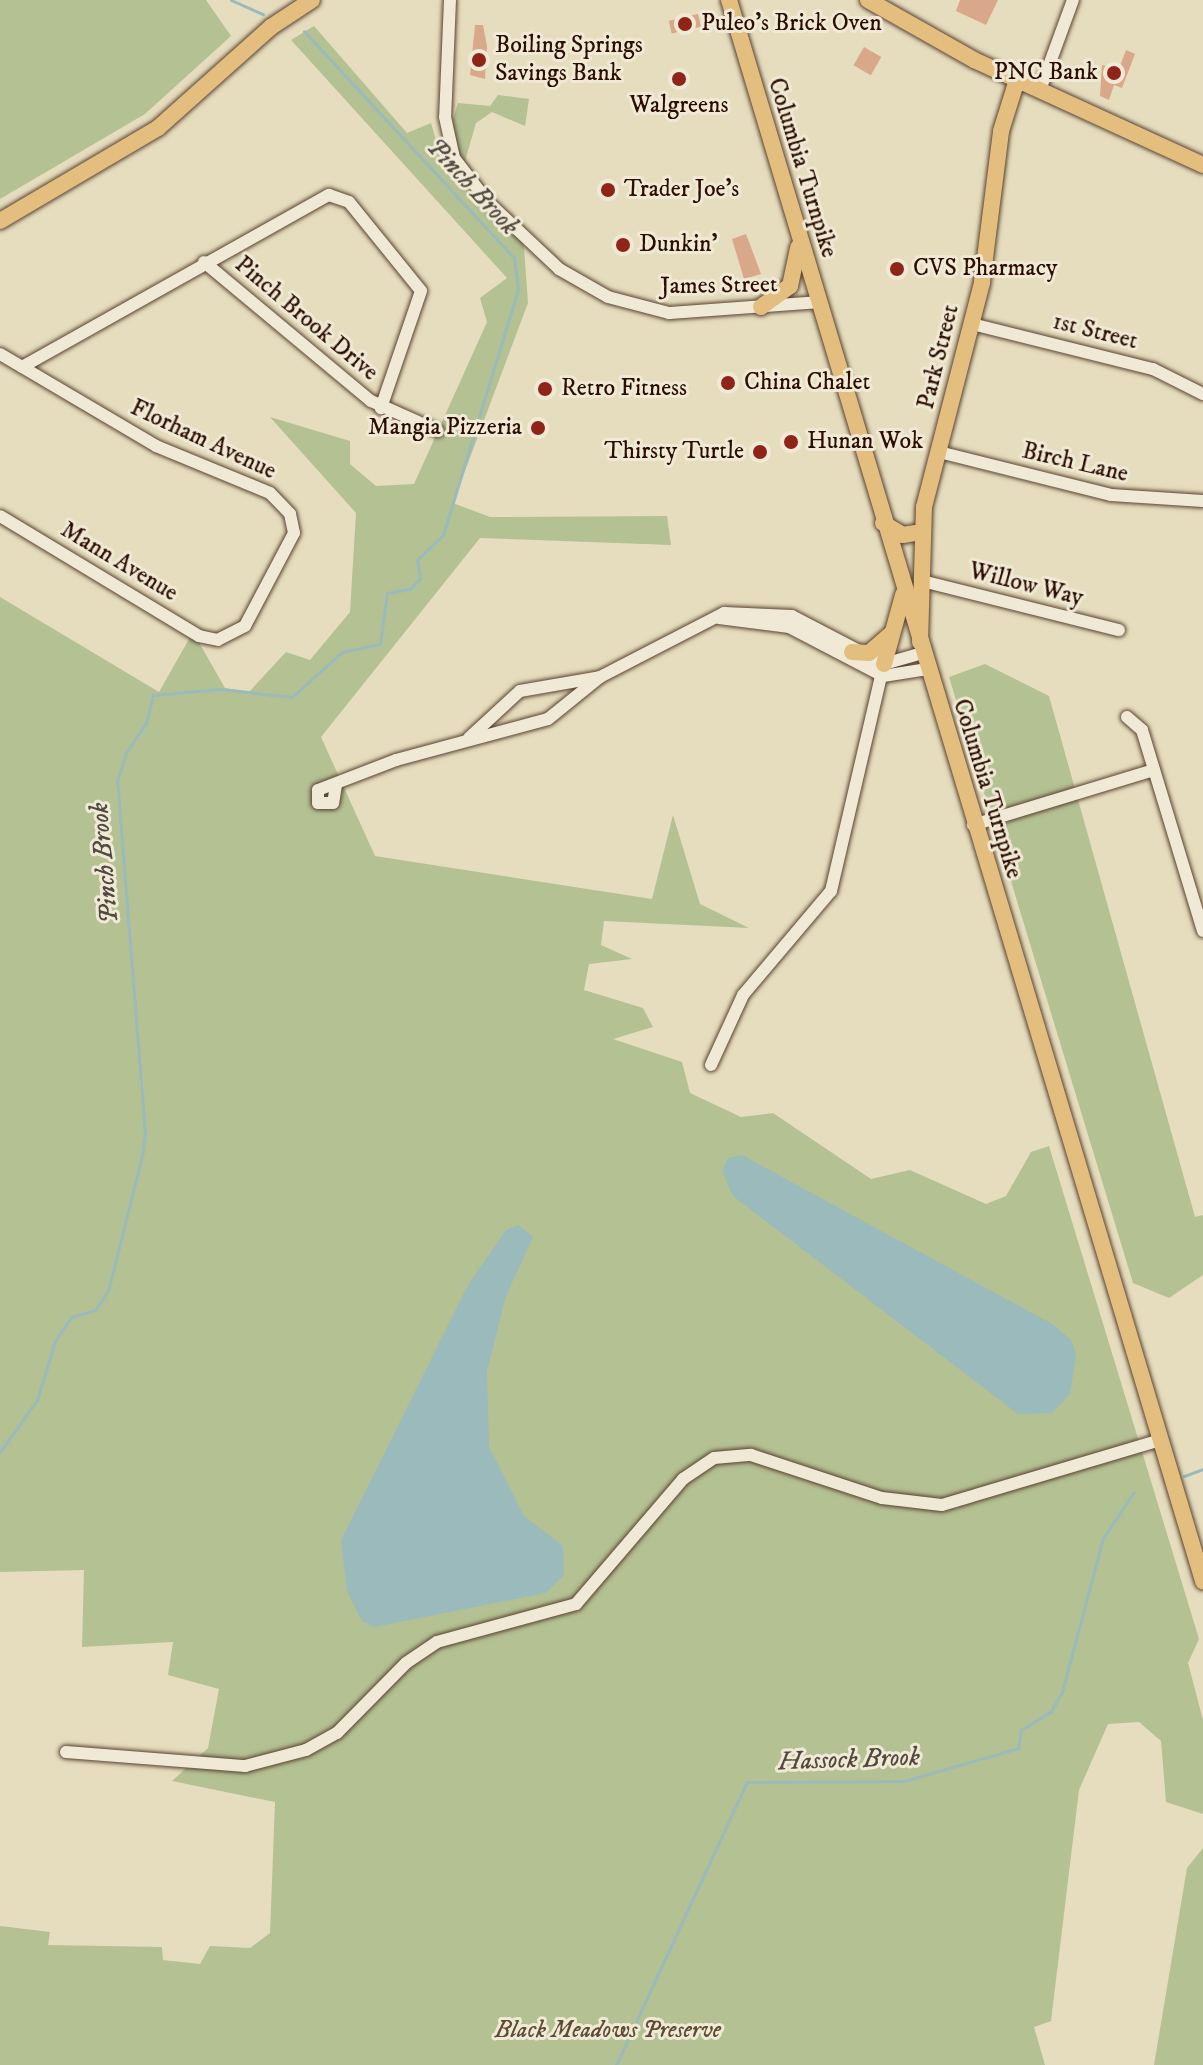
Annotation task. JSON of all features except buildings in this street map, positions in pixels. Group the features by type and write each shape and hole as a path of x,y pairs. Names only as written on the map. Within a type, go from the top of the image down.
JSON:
{"main road":[{"path":"0,221 158,128 271,27 312,0"},
{"path":"868,0 1017,80 1203,165"},
{"name":"Columbia Turnpike","path":"727,3 1203,1581"},
{"name":"Park Street","path":"923,656 919,525 972,324 1001,131 1017,80"},
{"path":"761,307 790,286 799,241"},
{"path":"883,523 903,535 919,525"},
{"path":"883,670 903,593"},
{"path":"852,652 869,653 894,632"}],"street":[{"name":"James Street","path":"450,0 446,135 460,171 559,269 608,297 669,313 818,302"},
{"path":"1040,90 1073,0"},
{"name":"Pinch Brook Drive","path":"22,367 314,198 329,195 349,202 421,291 381,408"},
{"name":"Pinch Brook Drive","path":"204,262 381,408 438,431"},
{"name":"1st Street","path":"972,324 1153,369 1200,392"},
{"name":"Florham Avenue","path":"0,354 146,441 270,493 285,505 293,523 291,547 245,626 218,640"},
{"path":"1200,392 1203,376"},
{"name":"Birch Lane","path":"939,452 1124,498 1203,501"},
{"name":"Mann Avenue","path":"0,516 199,636 218,640"},
{"name":"Willow Way","path":"922,581 1119,630"},
{"path":"336,785 469,738 548,719 600,677 733,612 792,616 883,670"},
{"path":"719,618 789,627 883,670 923,656"},
{"path":"711,1065 758,973 826,902 883,670"},
{"path":"469,738 520,691 600,677"},
{"path":"1127,717 1142,730 1203,931"},
{"path":"973,825 1154,770"},
{"path":"66,1752 245,1766 306,1750 344,1727 399,1669 437,1642 576,1604 683,1479 714,1458 751,1455 882,1498 942,1505 1160,1440"}],"green space":[{"path":"0,0 206,0 231,36 145,114 0,199"},
{"name":"Black Meadows Preserve","path":"314,26 407,133 431,123 441,157 458,103 490,106 498,95 529,99 525,126 492,112 476,123 465,161 523,234 528,303 453,503 490,517 667,516 671,545 480,538 321,737 375,856 652,899 673,815 700,904 749,928 604,921 601,945 632,959 589,964 584,990 643,1008 653,1027 613,1039 682,1062 690,1093 741,1117 773,1113 871,1179 910,1170 986,1204 1006,1196 1031,1152 1049,1146 1199,1639 1188,1663 1203,1720 1203,1814 1166,1802 1161,1741 1139,1722 1108,1724 1079,1790 1051,2021 1034,2027 1045,2065 0,2065 0,1926 50,1932 48,1945 162,1947 163,1960 200,1964 210,1946 250,1948 270,1933 275,1802 172,1781 208,1748 219,1689 168,1675 173,1642 82,1647 84,1570 0,1572 0,597 159,692 193,632 225,688 249,692 286,652 310,660 350,612 356,513 270,417 350,441 350,464 376,486 414,484 487,322 480,298 507,278 291,40"},
{"path":"985,664 1049,696 1195,1217 1203,1215 1203,1275 1169,1298 1133,1283 949,677"},
{"path":"1203,1848 1203,2065 1154,2065 1187,1868"}],"water":[{"path":"742,1155 1054,1325 1072,1341 1076,1355 1070,1394 1052,1413 1018,1414 733,1196 722,1171 728,1158"},
{"path":"518,1225 533,1237 506,1296 487,1371 489,1447 524,1516 563,1546 564,1575 546,1593 374,1627 362,1621 347,1591 341,1540 468,1285 506,1230"}],"waterway":[{"name":"Pinch Brook","path":"231,0 263,14"},
{"name":"Pinch Brook","path":"0,1452 37,1400 55,1341 71,1317 95,1310 108,1291 142,1156 145,1134 117,781 127,751 146,723 153,695 221,689 292,697 342,652 380,644 387,593 410,589 420,578 417,560 443,535 518,290 514,258 304,31"},
{"name":"Hassock Brook","path":"1184,1476 1203,1469"},
{"name":"Hassock Brook","path":"616,2065 747,1782 904,1781 1018,1748 1021,1730 1051,1711 1062,1692 1103,1538 1134,1492"}],"place":[{"name":"Puleo's Brick Oven","path":"685,24"},
{"name":"Boiling Springs Savings Bank","path":"479,60"},
{"name":"PNC Bank","path":"1114,73"},
{"name":"Walgreens","path":"679,79"},
{"name":"Trader Joe's","path":"608,190"},
{"name":"Dunkin'","path":"623,245"},
{"name":"CVS Pharmacy","path":"897,269"},
{"name":"China Chalet","path":"728,383"},
{"name":"Retro Fitness","path":"545,389"},
{"name":"Mangia Pizzeria","path":"538,428"},
{"name":"Hunan Wok","path":"791,442"},
{"name":"Thirsty Turtle","path":"760,452"}]}
